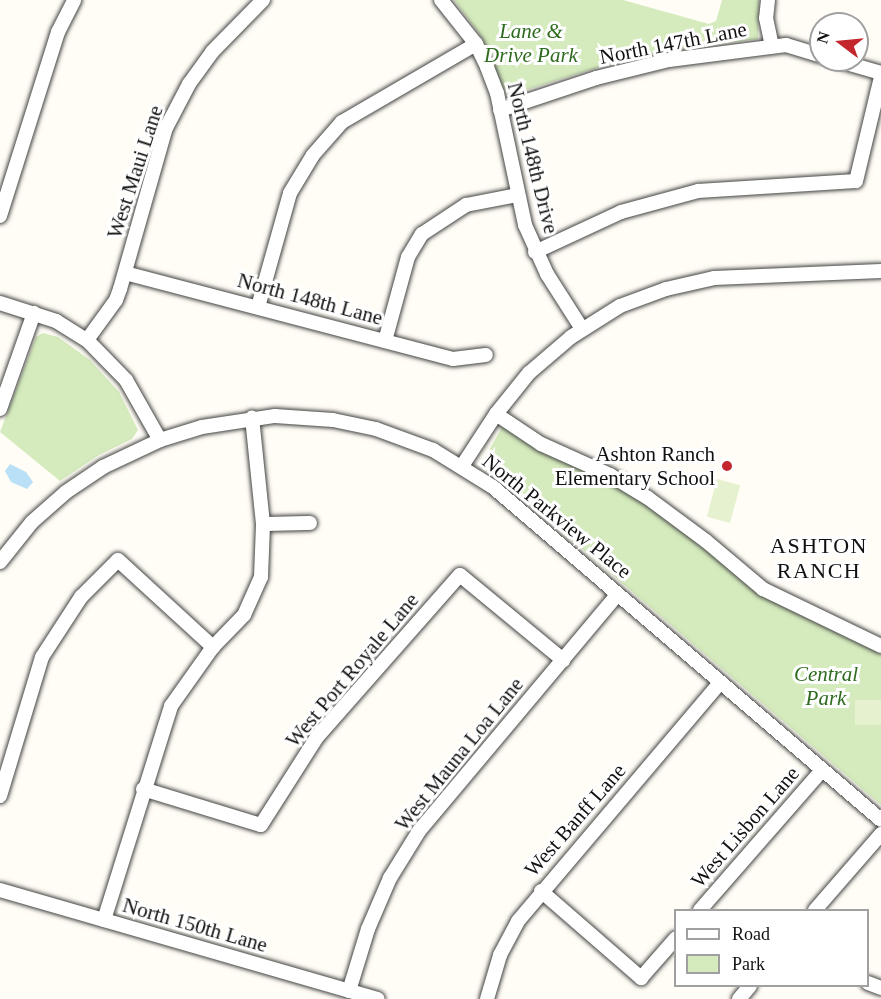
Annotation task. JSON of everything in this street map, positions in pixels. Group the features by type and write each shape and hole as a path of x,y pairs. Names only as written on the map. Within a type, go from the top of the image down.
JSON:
{"street":[{"path":"0,216 58,32 74,0"},
{"name":"West Maui Lane","path":"87,340 116,300 166,128 189,84 212,52 263,0"},
{"name":"North 148th Drive","path":"441,0 476,44 497,93 525,225 535,252 582,329"},
{"path":"768,0 766,18 772,46"},
{"path":"258,307 290,193 313,155 342,122 476,44"},
{"name":"North 147th Lane","path":"500,110 596,78 669,60 786,45 809,52"},
{"path":"535,252 621,212 698,191 856,181 881,75"},
{"path":"385,341 408,257 422,234 465,205 518,195"},
{"path":"462,466 496,414 537,365 582,329 631,302 702,280 739,275 881,271"},
{"name":"North 148th Lane","path":"125,273 453,359 486,355"},
{"path":"0,303 66,326 87,340 126,380 160,440"},
{"path":"0,409 34,313"},
{"path":"496,414 541,444 610,475 648,498 706,541 763,589 881,646"},
{"name":"North Parkview Place","path":"0,562 33,522 66,492 121,457 160,440 202,427 252,418 303,417 361,425 419,444 462,466 506,497 881,820"},
{"path":"104,920 143,789 171,706 213,647 244,615 261,577 262,524 252,418"},
{"path":"262,524 310,523"},
{"path":"0,796 42,657 81,597 118,560 213,647"},
{"name":"West Port Royale Lane","path":"143,789 261,825 317,737 460,576 563,660"},
{"name":"West Mauna Loa Lane","path":"349,991 368,929 390,878 419,831 618,594"},
{"name":"West Banff Lane","path":"487,999 500,955 518,921 541,891 720,683"},
{"name":"West Lisbon Lane","path":"701,909 822,770"},
{"path":"816,909 881,834"},
{"name":"North 150th Lane","path":"0,890 378,999"},
{"path":"541,891 641,978 674,939"},
{"path":"739,999 749,987"}],"green space":[{"name":"Lane & Drive Park","path":"454,0 623,0 709,24 716,21 722,0 759,0 758,39 662,52 600,67 513,94 507,93 503,87 481,36"},
{"path":"43,333 58,337 90,360 119,392 138,430 132,439 99,455 60,481 0,432 36,337"},
{"name":"Central Park","path":"503,425 548,454 613,484 652,509 712,554 881,652 881,805 489,469 487,454"},
{"path":"717,479 740,485 730,523 707,517"},
{"path":"855,700 881,700 881,725 855,725"}],"water":[{"path":"10,464 26,472 33,482 27,489 11,482 5,471"}],"place":[{"name":"Ashton Ranch Elementary School","path":"727,466"}],"district":[{"name":"ASHTON RANCH","path":"819,558"}]}
